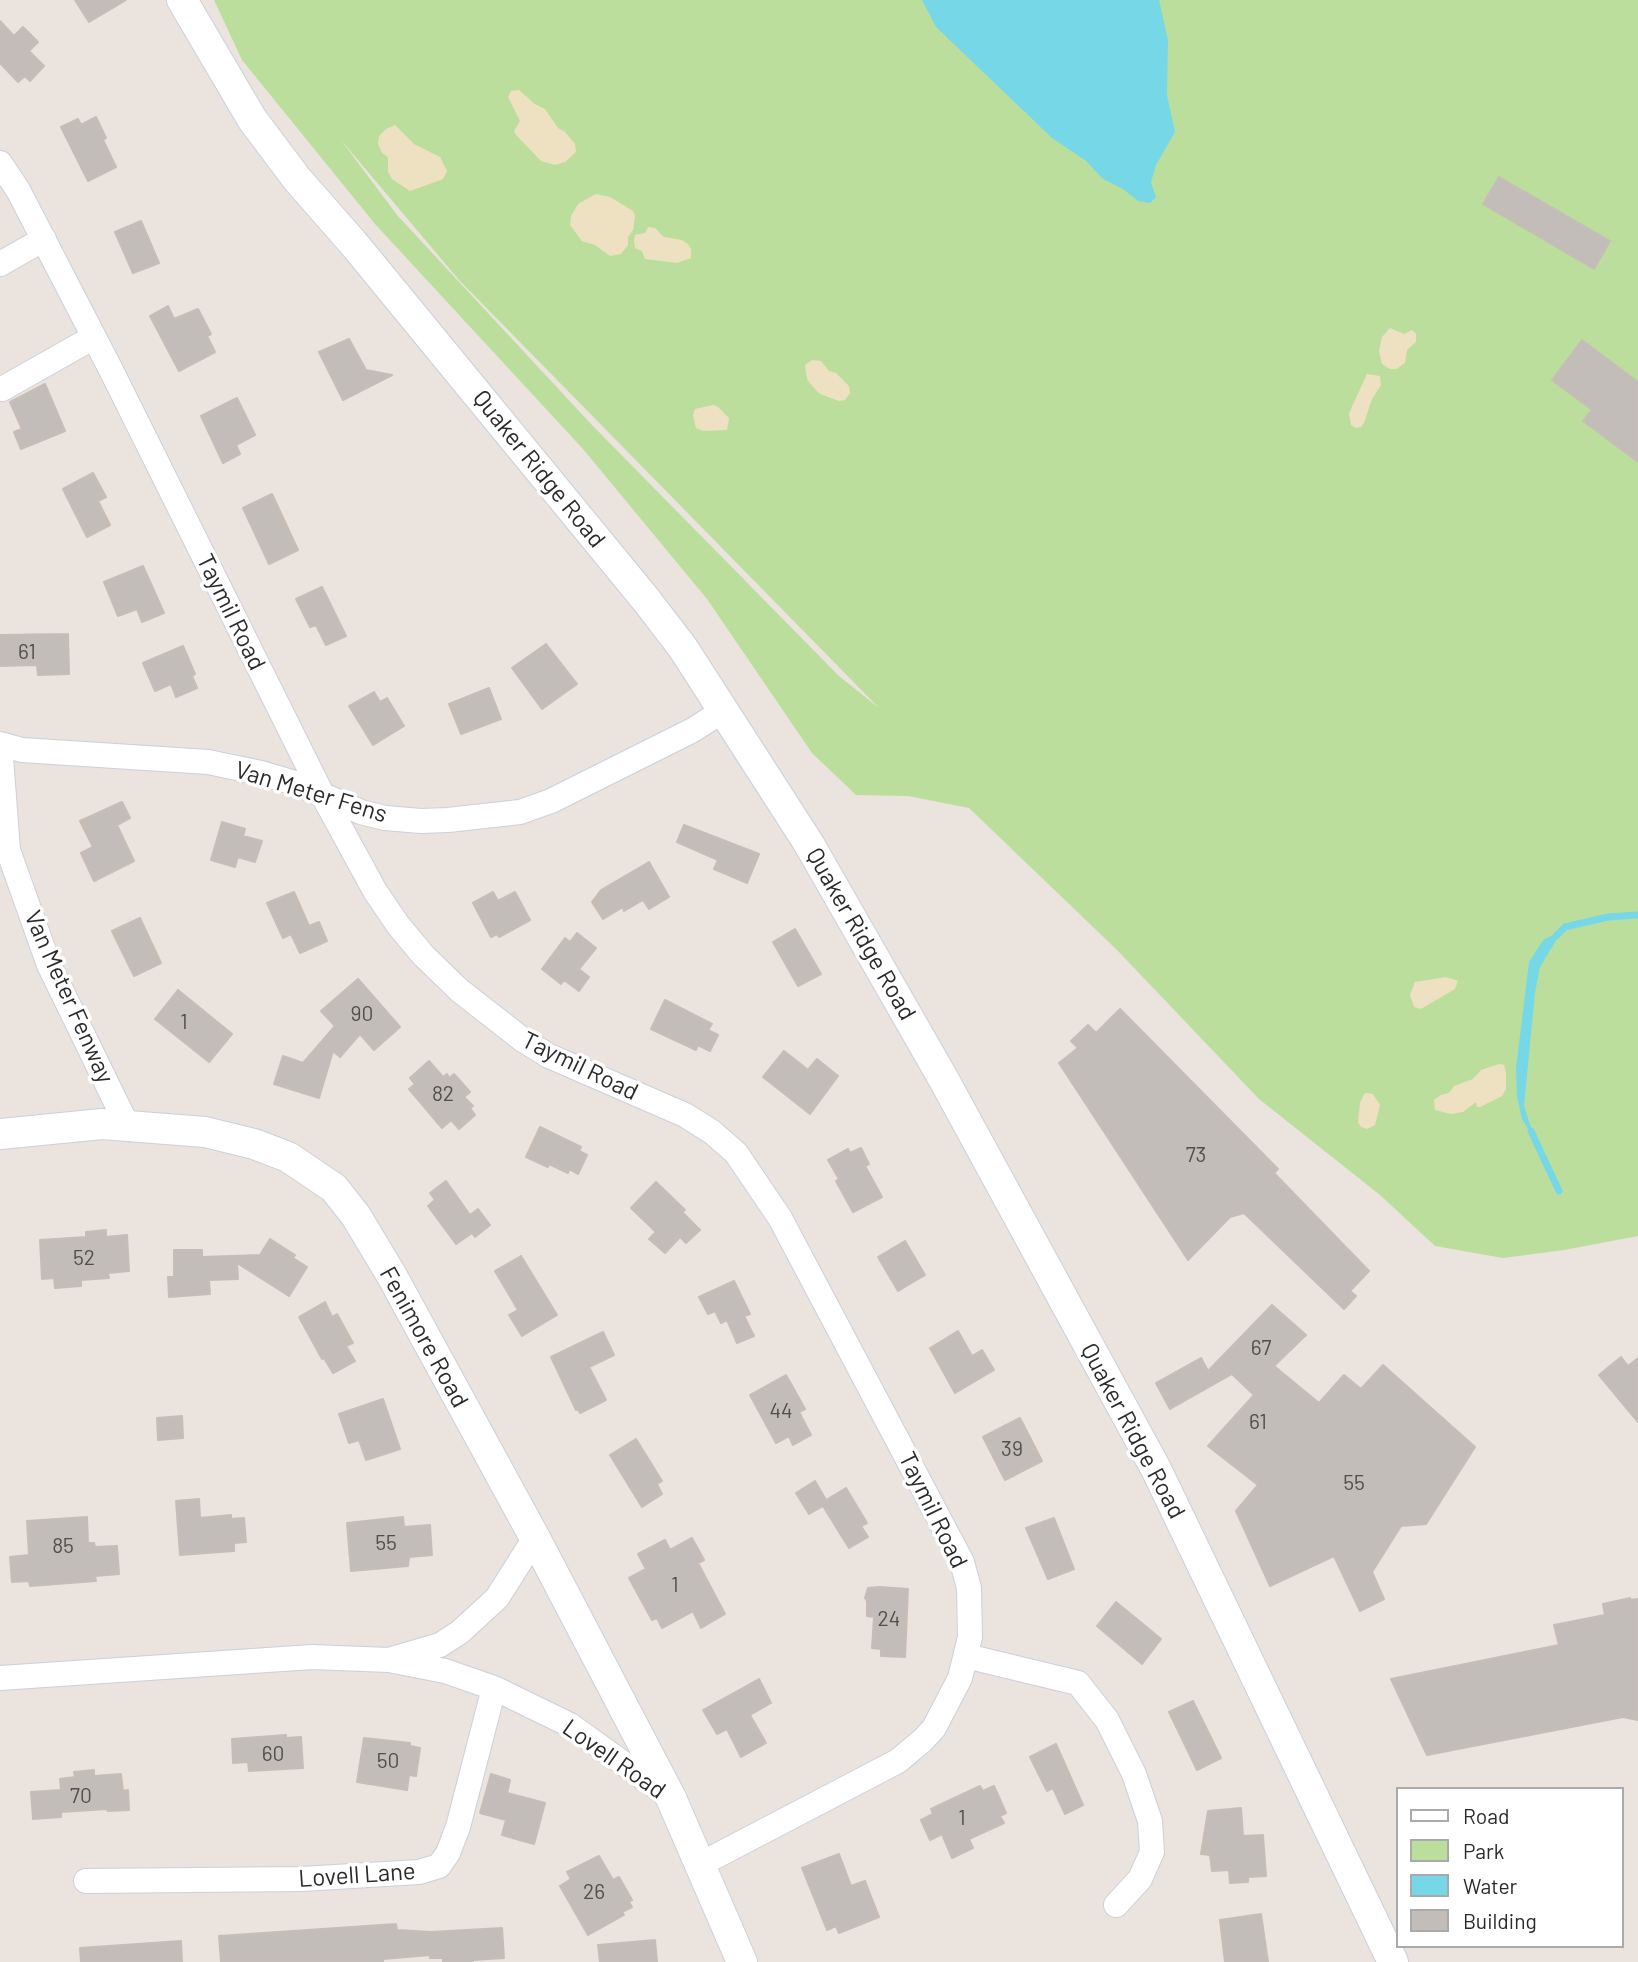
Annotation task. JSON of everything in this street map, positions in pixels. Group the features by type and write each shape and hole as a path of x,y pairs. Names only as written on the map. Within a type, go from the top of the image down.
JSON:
{"street":[{"name":"Quaker Ridge Road","path":"182,0 252,119 297,179 683,648 809,844 944,1080 1156,1469 1393,1962"},
{"name":"Taymil Road","path":"0,163 44,239 322,794 375,891 397,925 459,990 495,1020 550,1056 685,1115 712,1132 736,1153 780,1218 962,1562 969,1588 970,1637 960,1678 934,1728 898,1761 701,1864"},
{"path":"0,264 44,239"},
{"path":"2,389 94,337"},
{"name":"Van Meter Fens","path":"0,744 22,750 208,762 261,773 322,794 361,812 385,818 421,821 490,817 520,812 551,801 694,730 724,710"},
{"name":"Van Meter Fenway","path":"0,744 3,834 8,850 49,965 127,1125"},
{"name":"Fenimore Road","path":"0,1134 102,1124 205,1132 254,1144 288,1157 334,1188 356,1216 392,1276 535,1538 671,1798"},
{"name":"Lovell Road","path":"389,1660 440,1645 460,1633 497,1598 535,1538"},
{"path":"966,1656 1078,1683 1108,1720 1133,1774 1150,1821 1152,1852 1140,1879 1116,1905"},
{"name":"Lovell Road","path":"0,1678 312,1657 389,1660 445,1671 494,1688 570,1725 671,1798 742,1962"},
{"name":"Lovell Lane","path":"86,1881 302,1879 419,1872 439,1866 448,1853 458,1827 494,1688"}],"green space":[{"path":"214,0 1638,0 1638,1236 1503,1258 1435,1246 1380,1195 1259,1099 1117,950 969,808 908,796 856,795 812,753 707,599 583,449 375,224 242,60","holes":["341,140 459,280 879,708 839,676 590,423 397,215"]}],"sand":[{"path":"519,90 545,109 558,128 575,144 576,152 565,162 555,165 541,161 516,135 514,131 520,121 508,97 511,91"},
{"path":"395,125 414,144 440,157 447,171 443,179 410,191 392,179 388,172 388,157 382,153 378,144 379,136"},
{"path":"596,194 610,197 633,211 633,230 628,237 628,245 621,254 610,256 595,245 582,241 570,225 571,216 578,204"},
{"path":"648,227 655,228 664,237 682,240 688,244 691,258 677,263 645,259 642,251 635,248 634,240 635,235 645,233"},
{"path":"1390,328 1404,334 1412,330 1416,334 1416,342 1407,350 1405,363 1396,369 1382,364 1379,351 1382,337"},
{"path":"812,360 821,361 829,371 836,373 849,386 850,393 845,400 839,401 820,394 813,387 807,379 805,365"},
{"path":"1367,374 1380,376 1381,385 1372,399 1364,423 1356,428 1351,425 1349,413"},
{"path":"713,405 729,418 727,430 703,431 696,428 693,415 695,409"},
{"path":"1446,977 1458,981 1455,989 1421,1009 1414,1007 1410,995 1415,982"},
{"path":"1504,1065 1506,1072 1506,1089 1502,1096 1480,1107 1477,1107 1476,1102 1463,1112 1451,1114 1435,1110 1434,1100 1449,1093 1454,1086 1473,1079 1481,1070"},
{"path":"1366,1093 1373,1094 1380,1105 1375,1125 1367,1129 1361,1127 1358,1122 1360,1103"}],"water":[{"path":"922,0 1159,0 1168,40 1167,95 1175,132 1156,165 1151,182 1156,197 1150,203 1138,201 1123,189 1103,179 1086,161 1052,138 936,27"},
{"path":"1561,932 1540,967 1535,993 1524,1106 1535,1140 1522,1119 1517,1097 1516,1068 1529,962 1544,939"}],"building":[{"path":"75,0 126,0 89,22"},
{"path":"0,21 14,36 23,27 38,42 29,51 44,66 30,81 25,76 18,82 0,63"},
{"path":"96,117 116,167 88,181 61,127 78,119 81,125"},
{"path":"1499,177 1610,241 1594,269 1483,204"},
{"path":"141,221 159,263 133,273 115,232"},
{"path":"168,306 174,319 198,309 211,334 207,336 215,352 179,371 150,316"},
{"path":"349,339 366,370 392,375 343,400 319,352"},
{"path":"1582,340 1638,382 1638,462 1583,421 1592,410 1552,380"},
{"path":"45,384 65,431 21,449 14,432 22,429 10,402"},
{"path":"237,398 255,435 236,445 240,454 223,463 201,416"},
{"path":"93,473 106,497 98,501 110,525 87,537 63,489"},
{"path":"272,494 298,550 269,564 243,508"},
{"path":"143,566 164,613 142,622 137,609 118,616 104,582"},
{"path":"322,587 346,636 326,645 316,625 310,627 296,599"},
{"path":"68,634 69,674 38,675 37,665 0,666 0,635"},
{"path":"546,644 577,684 542,709 512,668"},
{"path":"183,646 195,674 192,676 197,688 176,697 171,684 155,691 143,663"},
{"path":"489,688 501,719 461,734 449,704"},
{"path":"374,692 380,702 387,698 404,726 373,745 349,706"},
{"path":"122,802 130,818 117,825 134,861 94,881 81,853 93,847 80,821"},
{"path":"222,822 245,829 243,836 262,841 255,862 238,857 235,867 211,860"},
{"path":"684,825 759,854 747,883 714,869 718,860 677,842"},
{"path":"649,862 669,897 649,909 643,900 624,911 623,907 603,919 592,902 601,890"},
{"path":"294,892 309,926 319,922 327,941 300,953 291,934 283,938 267,903"},
{"path":"493,892 498,901 515,892 530,920 499,937 497,934 491,937 473,903"},
{"path":"140,918 161,963 134,976 112,931"},
{"path":"795,929 821,974 798,986 773,942"},
{"path":"577,933 596,948 579,969 589,977 579,991 564,980 561,984 542,969 565,938 570,942"},
{"path":"358,979 400,1027 374,1050 360,1034 340,1057 333,1051 319,1098 274,1084 283,1056 303,1063 335,1026 321,1011"},
{"path":"178,990 232,1034 209,1062 155,1019"},
{"path":"665,1000 712,1024 708,1030 718,1035 710,1051 698,1045 696,1050 651,1029"},
{"path":"1120,1009 1278,1169 1274,1173 1369,1271 1350,1291 1356,1296 1344,1309 1244,1213 1230,1217 1188,1260 1059,1063 1078,1048 1071,1041 1088,1025 1096,1033"},
{"path":"784,1051 808,1070 817,1059 838,1076 810,1114 763,1077"},
{"path":"429,1061 443,1077 447,1074 449,1078 454,1074 470,1092 464,1097 473,1106 470,1108 475,1115 459,1129 451,1120 442,1128 409,1089 415,1084 410,1078"},
{"path":"540,1127 581,1147 579,1151 587,1155 578,1174 569,1169 568,1173 549,1164 548,1167 526,1157"},
{"path":"861,1148 869,1164 865,1166 882,1197 853,1212 828,1160 848,1149 850,1153"},
{"path":"446,1181 470,1215 478,1209 490,1225 475,1237 472,1233 456,1244 428,1206 435,1200 430,1193"},
{"path":"656,1182 685,1210 682,1212 700,1230 686,1243 680,1237 665,1253 649,1239 656,1232 631,1208"},
{"path":"106,1230 106,1237 127,1235 129,1271 108,1273 109,1278 81,1280 81,1286 55,1288 54,1278 42,1279 40,1240 86,1237 86,1232"},
{"path":"270,1239 295,1255 293,1258 307,1267 289,1296 237,1263 238,1279 209,1280 210,1294 169,1297 168,1277 174,1277 174,1250 202,1250 202,1257 260,1255"},
{"path":"905,1241 925,1275 898,1291 878,1257"},
{"path":"521,1256 557,1315 522,1336 509,1315 518,1310 495,1271"},
{"path":"734,1281 750,1314 744,1316 754,1336 737,1343 727,1320 721,1323 715,1311 708,1314 699,1297"},
{"path":"325,1302 332,1317 337,1314 353,1343 346,1346 355,1361 333,1373 324,1358 322,1359 299,1317"},
{"path":"1272,1305 1306,1335 1274,1366 1319,1403 1344,1375 1361,1389 1383,1365 1475,1447 1426,1524 1401,1526 1372,1572 1384,1599 1360,1611 1334,1556 1270,1586 1236,1511 1258,1485 1208,1446 1254,1395 1232,1374 1170,1409 1156,1383 1201,1358 1208,1371"},
{"path":"958,1331 972,1356 982,1350 994,1370 955,1393 930,1348"},
{"path":"603,1332 614,1355 589,1367 606,1400 580,1413 576,1410 551,1357"},
{"path":"1621,1357 1628,1366 1638,1358 1638,1422 1599,1375"},
{"path":"786,1375 805,1409 799,1412 811,1435 793,1445 789,1436 776,1443 750,1395"},
{"path":"383,1399 400,1449 366,1460 359,1440 349,1443 339,1414"},
{"path":"182,1416 183,1438 158,1440 157,1418"},
{"path":"1020,1418 1042,1461 1005,1480 983,1437"},
{"path":"636,1439 662,1481 657,1484 662,1494 642,1507 610,1455"},
{"path":"815,1481 826,1500 846,1488 867,1523 861,1526 868,1537 849,1548 823,1506 809,1514 796,1493"},
{"path":"199,1499 200,1518 231,1515 231,1519 244,1518 246,1542 234,1543 234,1551 180,1555 176,1501"},
{"path":"87,1517 88,1543 94,1543 95,1547 117,1546 119,1574 95,1576 96,1581 30,1586 29,1581 12,1582 10,1557 29,1555 27,1521"},
{"path":"403,1517 404,1527 430,1525 432,1555 409,1557 408,1566 351,1571 347,1523"},
{"path":"1054,1518 1074,1569 1048,1579 1026,1528"},
{"path":"692,1538 704,1560 698,1563 725,1614 701,1628 693,1611 662,1628 657,1618 652,1620 629,1578 646,1569 638,1554 665,1540 670,1550"},
{"path":"868,1588 908,1589 905,1657 881,1656 881,1649 872,1648 874,1617 867,1616 865,1598"},
{"path":"1630,1598 1638,1599 1638,1720 1623,1717 1427,1755 1391,1679 1559,1645 1554,1625 1605,1615 1603,1604"},
{"path":"1116,1602 1161,1639 1142,1664 1097,1626"},
{"path":"759,1679 771,1703 750,1715 766,1743 741,1757 727,1729 717,1734 703,1710"},
{"path":"1193,1701 1221,1758 1197,1770 1169,1712"},
{"path":"286,1735 286,1738 301,1737 303,1768 249,1771 248,1762 233,1763 232,1739"},
{"path":"364,1738 410,1743 410,1746 420,1748 416,1776 409,1775 407,1790 357,1782"},
{"path":"1056,1744 1083,1805 1065,1814 1053,1788 1047,1791 1030,1757"},
{"path":"94,1770 94,1776 121,1774 123,1791 128,1790 129,1810 61,1812 61,1817 33,1819 31,1792 61,1790 60,1779 75,1777 74,1772"},
{"path":"491,1774 510,1780 507,1793 545,1803 534,1844 502,1835 506,1820 480,1813"},
{"path":"980,1786 983,1791 994,1786 1006,1813 1000,1816 1004,1823 969,1839 973,1848 952,1858 942,1834 930,1840 921,1820 933,1814 931,1809"},
{"path":"1241,1808 1243,1836 1263,1835 1266,1876 1248,1877 1248,1882 1230,1883 1229,1870 1212,1871 1210,1855 1201,1854 1208,1811"},
{"path":"839,1854 851,1886 865,1881 879,1917 839,1933 836,1926 827,1930 802,1868"},
{"path":"599,1856 613,1880 619,1877 632,1900 629,1902 632,1907 622,1912 624,1915 588,1935 560,1886 571,1879 567,1872"},
{"path":"1261,1914 1268,1962 1225,1962 1220,1920"},
{"path":"396,1924 397,1930 431,1932 502,1928 504,1958 443,1962 443,1958 430,1958 430,1955 383,1959 383,1962 221,1962 219,1936"},
{"path":"655,1940 657,1962 600,1962 598,1945"},
{"path":"181,1941 182,1962 81,1962 80,1948"}],"waterway":[{"path":"1556,936 1565,927 1608,917 1638,915"},
{"path":"1531,1131 1559,1191"}]}
